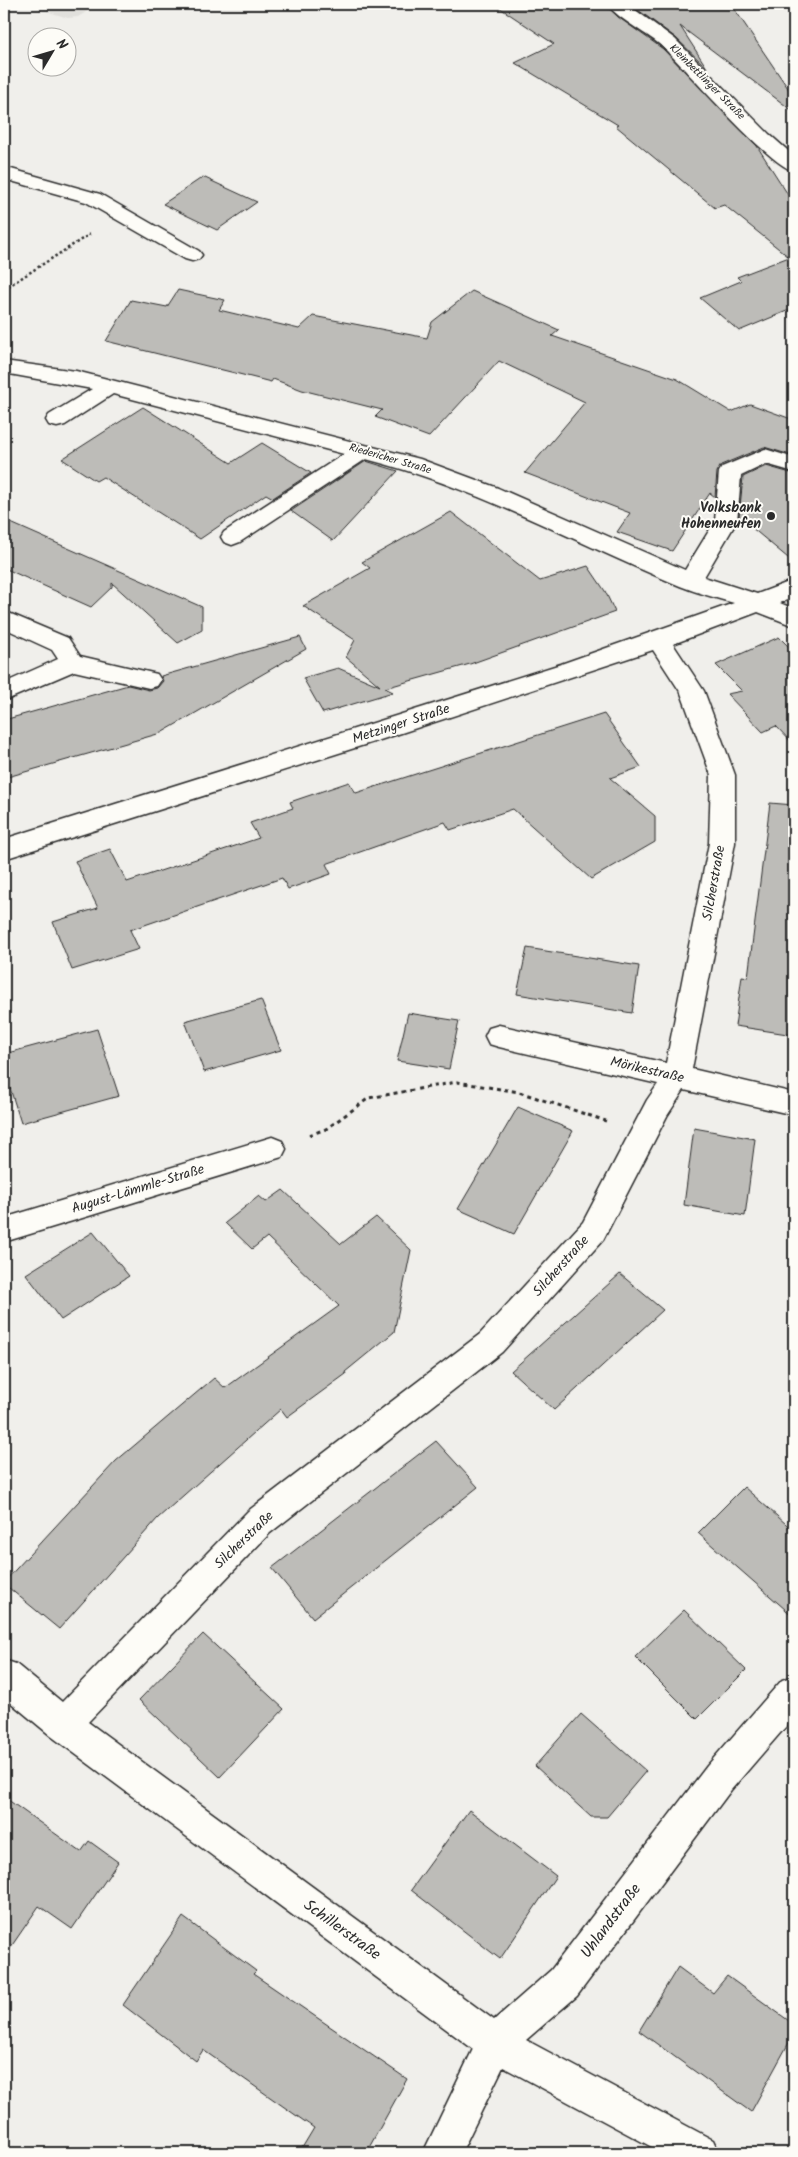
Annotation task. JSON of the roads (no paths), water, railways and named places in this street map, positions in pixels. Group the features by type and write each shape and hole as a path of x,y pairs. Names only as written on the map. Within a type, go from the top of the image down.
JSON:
{"street":[{"name":"Kleinbettlinger Straße","path":"616,4 669,43 762,138 794,165"},
{"path":"4,173 93,198 192,255"},
{"name":"Riedericher Straße","path":"4,367 76,378 412,464 490,493 690,581 759,603 794,618"},
{"path":"57,420 109,387"},
{"path":"232,537 363,451"},
{"path":"690,581 726,521 730,472 765,456 794,465"},
{"name":"Metzinger Straße","path":"4,849 414,720 658,640 759,603 794,588"},
{"path":"4,620 60,644 72,662"},
{"name":"Silcherstraße","path":"63,1724 259,1522 491,1343 593,1231 656,1108 677,1077 722,843 722,775 692,690 658,640"},
{"path":"4,693 72,662 149,680"},
{"name":"Mörikestraße","path":"499,1036 794,1104"},
{"name":"August-Lämmle-Straße","path":"4,1230 272,1149"},
{"name":"Schillerstraße","path":"4,1676 63,1724 495,2043 700,2153"},
{"name":"Uhlandstraße","path":"442,2153 495,2043 564,1983 719,1778 794,1692"}],"place":[{"name":"Volksbank Hohenneufen","path":"771,516"}]}
